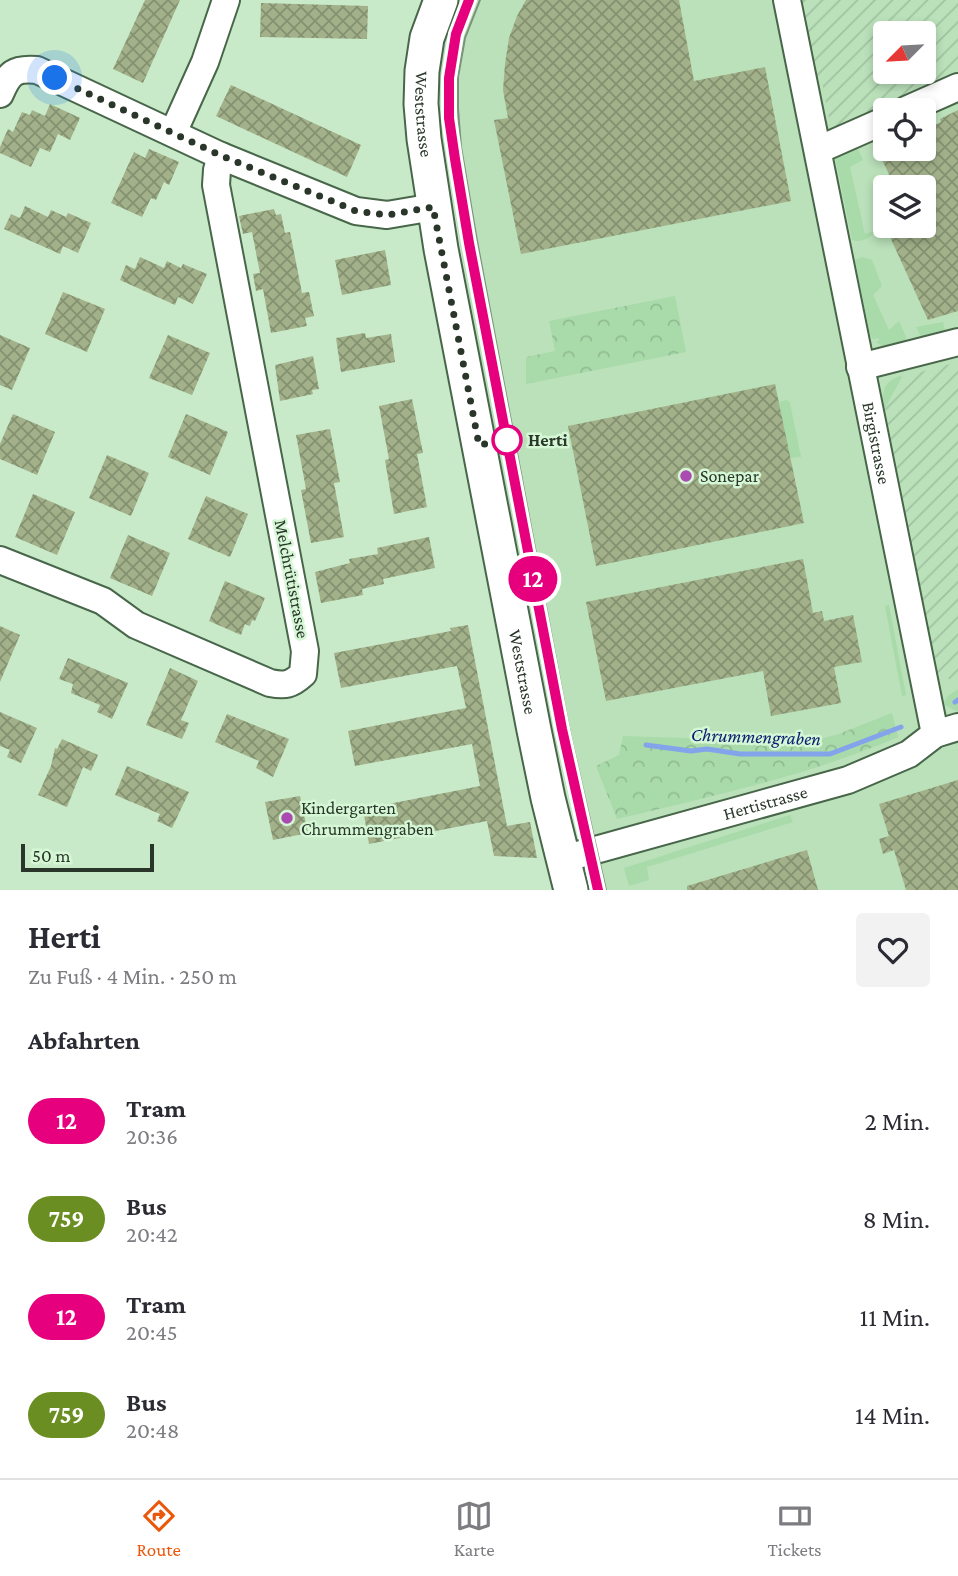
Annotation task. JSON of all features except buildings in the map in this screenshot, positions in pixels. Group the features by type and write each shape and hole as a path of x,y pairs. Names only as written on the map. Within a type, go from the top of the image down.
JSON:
{"main road":[{"name":"Weststrasse","path":"441,0 427,38 421,93 433,207 534,730 567,875"}],"street":[{"path":"173,134 205,62 226,0"},
{"name":"Birgistrasse","path":"787,0 860,367 947,730"},
{"path":"0,94 11,74 21,69 37,70 222,156 356,211 387,215 433,207"},
{"path":"933,98 958,87"},
{"path":"818,150 873,126"},
{"name":"Melchrütistrasse","path":"0,560 103,601 136,625 270,683 283,686 292,684 303,674 305,651 215,185 222,156"},
{"path":"860,367 958,342"},
{"name":"Hertistrasse","path":"567,875 848,780 909,754 947,730"}],"shaded area":[{"path":"460,0 958,0 958,890 592,890 540,682 492,435 441,130 440,66 448,28"},
{"path":"802,0 958,0 958,77 911,98 873,98 873,115 841,129 830,125 822,81 817,82"},
{"path":"958,362 958,678 953,681 936,672 885,408 902,377"}],"green space":[{"path":"846,149 858,149 863,160 850,167 865,234 873,231 873,234 859,241 852,240 835,157"},
{"path":"862,257 872,260 882,286 873,295 889,330 899,321 906,337 905,345 886,347 876,342 879,338 873,339 870,335 855,260"},
{"path":"675,296 686,352 526,384 526,357 555,351 549,321"},
{"path":"943,322 947,339 927,342 916,327"},
{"path":"902,377 885,408 885,388 890,381"},
{"path":"787,400 790,403 801,457 790,458 779,402"},
{"path":"889,605 906,695 902,696 885,606"},
{"path":"958,689 958,712 944,702"},
{"path":"892,713 898,737 864,751 759,784 617,819 596,766 619,755 623,736 806,742 836,735"},
{"path":"790,815 793,822 647,867 649,880 629,886 624,868"}],"waterway":[{"name":"Chrummengraben","path":"646,745 740,754 830,754 901,727"}],"tram line":[{"name":"12","path":"469,0 456,34 452,54 449,118 469,243 562,729 598,890"},
{"path":"480,0 465,38 458,77 461,147 569,728 606,890"}],"place":[{"name":"Herti","path":"507,440"},
{"name":"Sonepar","path":"686,476"},
{"name":"Kindergarten Chrummengraben","path":"287,818"}],"route":[{"path":"55,78 222,156 356,211 387,215 433,207 479,445 507,440"}]}
